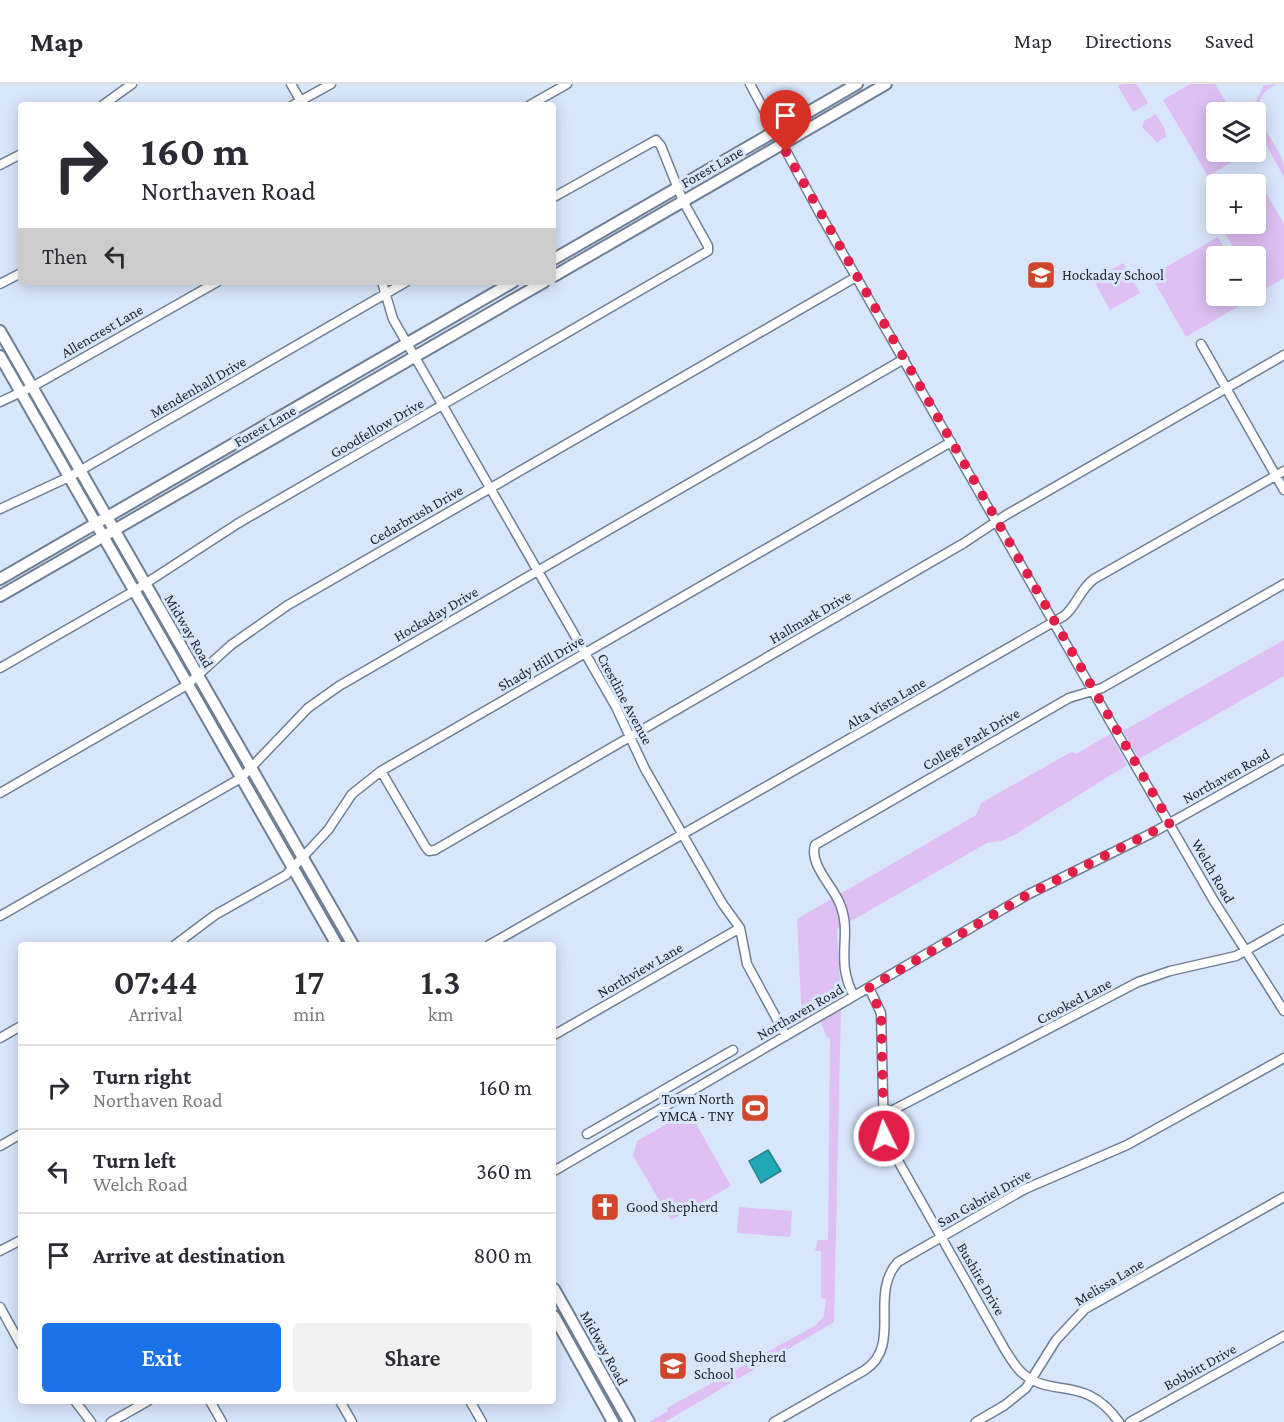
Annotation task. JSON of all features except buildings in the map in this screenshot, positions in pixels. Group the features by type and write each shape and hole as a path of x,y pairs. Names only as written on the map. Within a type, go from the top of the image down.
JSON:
{"main road":[{"name":"Forest Lane","path":"556,258 857,84"},
{"name":"Forest Lane","path":"556,275 886,84"},
{"name":"Forest Lane","path":"0,579 508,285"},
{"name":"Forest Lane","path":"0,596 539,285"},
{"name":"Midway Road","path":"0,331 351,942"},
{"name":"Midway Road","path":"0,356 335,942"},
{"name":"Midway Road","path":"556,1293 629,1422"},
{"name":"Midway Road","path":"556,1321 613,1422"}],"street":[{"path":"107,102 132,84"},
{"path":"291,84 298,102"},
{"path":"302,102 331,84"},
{"path":"535,102 567,84"},
{"name":"Welch Road","path":"750,84 856,277 1170,823 1245,951 1284,1011"},
{"path":"556,196 656,140 661,146 678,187"},
{"path":"0,165 18,156"},
{"name":"Goodfellow Drive","path":"0,668 134,591 237,524 704,255 708,246 683,201 678,187"},
{"path":"0,285 18,275"},
{"name":"Cedarbrush Drive","path":"0,793 187,685 249,631 288,605 856,277"},
{"name":"Allencrest Lane","path":"0,402 32,387 212,285"},
{"name":"Crestline Avenue","path":"383,285 393,319 585,653 682,834 722,903 740,928 747,964 786,1035"},
{"name":"Mendenhall Drive","path":"0,509 69,477 401,285"},
{"path":"1201,344 1226,389 1280,473 1284,490"},
{"name":"Hallmark Drive","path":"381,771 424,846 429,851 435,850 1284,355"},
{"name":"Hockaday Drive","path":"0,916 241,778 309,708 339,686 904,359"},
{"name":"Shady Hill Drive","path":"179,942 215,915 286,875 328,830 352,794 381,771 951,442"},
{"name":"Alta Vista Lane","path":"494,942 1055,622 1070,610 1080,592 1094,579 1280,473"},
{"name":"College Park Drive","path":"854,996 843,969 843,914 814,858 815,845 1069,698 1094,691 1284,584"},
{"name":"Northaven Road","path":"556,1170 1039,889 1170,823 1284,759"},
{"name":"Northview Lane","path":"556,1034 740,928"},
{"name":"Crooked Lane","path":"882,1112 894,1110 1138,982 1170,971 1236,956 1284,929"},
{"name":"Bushire Drive","path":"869,988 881,1013 884,1136 1014,1364 1032,1379 1047,1385 1087,1393 1102,1402 1119,1422"},
{"path":"0,1038 18,1028"},
{"path":"587,1134 733,1050"},
{"name":"San Gabriel Drive","path":"774,1422 865,1370 879,1358 884,1346 886,1278 898,1262 1024,1189 1128,1145 1284,1058"},
{"path":"712,1062 718,1075"},
{"path":"616,1117 624,1130"},
{"path":"0,1146 18,1136"},
{"name":"Melissa Lane","path":"976,1422 1005,1405 1026,1388 1056,1340 1085,1309 1284,1197"},
{"path":"0,1251 18,1242"},
{"path":"0,1307 18,1340"},
{"name":"Bobbitt Drive","path":"1130,1422 1284,1336"},
{"path":"77,1404 91,1422"},
{"path":"111,1422 143,1404"},
{"path":"212,1404 222,1422"},
{"path":"342,1404 352,1422"},
{"path":"472,1404 482,1422"}],"shaded area":[{"path":"1137,84 1148,103 1133,112 1118,86"},
{"path":"1190,84 1215,84 1226,102 1206,102 1206,162 1232,162 1211,174 1207,174 1163,100"},
{"path":"1277,84 1265,92 1260,102 1256,102 1264,85"},
{"path":"1156,114 1165,129 1166,137 1157,142 1142,127 1144,121"},
{"path":"1266,130 1283,162 1284,177 1266,145"},
{"path":"1266,192 1284,224 1284,278 1266,288 1266,246 1233,246 1225,234 1266,234"},
{"path":"1218,237 1223,246 1206,246 1206,306 1239,306 1186,337 1151,276"},
{"path":"1123,263 1140,293 1110,310 1093,279"},
{"path":"1284,640 1284,676 1139,759 1123,731"},
{"path":"1110,734 1127,765 1016,834 1001,841 987,843 837,929 841,1001 802,1023 797,919 976,815 981,803 1064,756 1072,752 1076,754"},
{"path":"841,1008 834,1322 665,1422 649,1422 668,1411 667,1408 816,1325 824,1316 826,1299 821,1298 821,1251 815,1251 818,1240 828,1240 830,1038 827,1037 820,1021"},
{"path":"689,1111 731,1186 671,1220 633,1156 637,1141"},
{"path":"739,1207 792,1211 790,1237 737,1233"}],"water":[{"path":"768,1150 781,1171 761,1183 749,1161"}],"place":[{"name":"Hockaday School","path":"1041,275"},
{"name":"Town North YMCA - TNY","path":"755,1108"},
{"name":"Good Shepherd","path":"605,1207"},
{"name":"Good Shepherd School","path":"673,1366"}],"route":[{"path":"786,152 1170,823 1029,894 869,988 881,1013 884,1136"}]}
